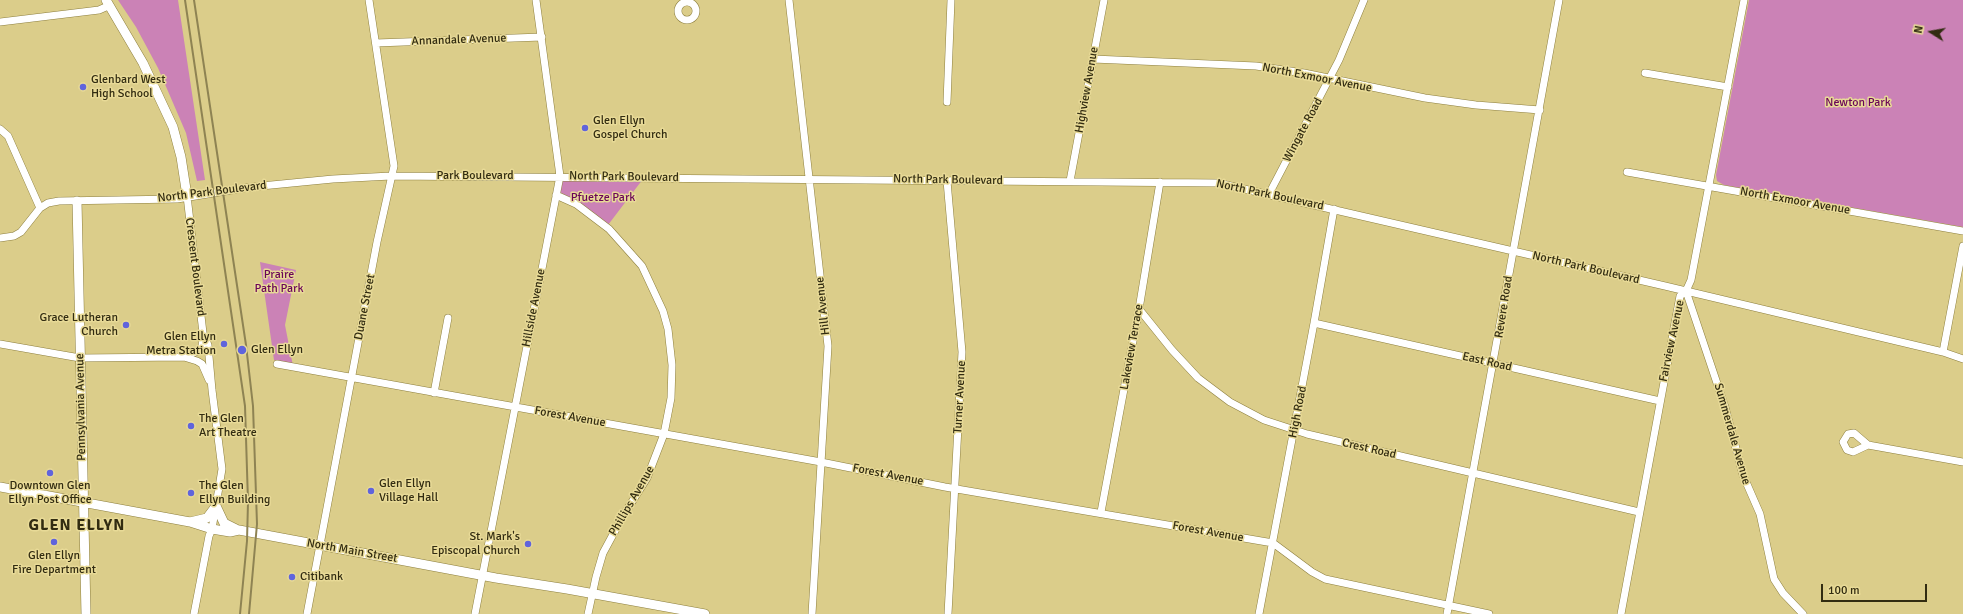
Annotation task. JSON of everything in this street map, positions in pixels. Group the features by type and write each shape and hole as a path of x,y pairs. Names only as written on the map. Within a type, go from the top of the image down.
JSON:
{"street":[{"name":"Duane Street","path":"307,614 394,166 369,0"},
{"name":"Hillside Avenue","path":"475,614 560,176 536,0"},
{"name":"Hill Avenue","path":"789,0 828,346 812,614"},
{"path":"947,102 951,0"},
{"name":"Highview Avenue","path":"1070,181 1104,0"},
{"name":"Wingate Road","path":"1269,194 1329,79 1364,0"},
{"name":"Revere Road","path":"1447,614 1494,364 1559,0"},
{"name":"Fairview Avenue","path":"1621,614 1680,296 1686,292 1691,280 1744,0"},
{"path":"0,22 99,10 105,2"},
{"name":"Crescent Boulevard","path":"105,2 143,63 173,127 183,170 187,196 204,333 208,345 222,470 212,529 209,536 194,614"},
{"name":"Annandale Avenue","path":"376,43 542,37"},
{"name":"North Exmoor Avenue","path":"1093,59 1256,66 1425,98 1476,105 1540,110"},
{"path":"1645,73 1728,87"},
{"path":"0,129 8,136 40,208 21,232 14,236 0,238"},
{"name":"North Exmoor Avenue","path":"1627,172 1709,185 1963,231"},
{"name":"North Park Boulevard","path":"40,208 48,203 177,199 187,196 251,187 391,176"},
{"name":"Park Boulevard","path":"391,176 560,176"},
{"name":"North Park Boulevard","path":"560,176 1218,183 1943,352 1963,359"},
{"name":"Turner Avenue","path":"947,180 962,352 948,614"},
{"name":"Lakeview Terrace","path":"1101,512 1139,309 1160,182"},
{"name":"Phillips Avenue","path":"556,195 576,204 609,229 642,266 655,292 668,329 672,365 671,398 664,434 647,478 607,545 599,564 588,614"},
{"name":"Pennsylvania Avenue","path":"77,201 86,614"},
{"name":"High Road","path":"1259,614 1334,209"},
{"path":"1943,352 1963,246"},
{"name":"Summerdale Avenue","path":"1686,292 1725,407 1743,475 1760,514 1774,579 1782,593 1803,614"},
{"name":"Crest Road","path":"1139,309 1184,364 1216,392 1249,413 1281,427 1639,512"},
{"path":"434,392 448,318"},
{"name":"East Road","path":"1314,323 1660,401"},
{"path":"184,357 200,350 204,333"},
{"path":"0,344 80,358 184,357 202,364 212,390"},
{"name":"Forest Avenue","path":"278,364 821,462 954,488 1101,512 1273,544 1312,572 1325,579 1489,614"},
{"path":"1868,445 1963,462"},
{"name":"North Main Street","path":"0,487 190,522 212,529 230,532 239,530 703,614"},
{"path":"190,522 207,518 216,506 224,523 239,530"}],"green space":[{"path":"118,0 178,0 205,180 197,181 186,133 158,68 136,27"},
{"name":"Newton Park","path":"1749,0 1963,0 1963,227 1724,185 1717,181 1716,175"},
{"name":"Pfuetze Park","path":"563,178 643,179 608,225 560,192"},
{"name":"Praire Path Park","path":"260,262 296,270 285,325 293,366 274,360"}],"railway":[{"path":"185,0 245,406 248,502 247,541 240,614"},
{"path":"194,0 246,345 253,406 257,524 249,614"}],"place":[{"name":"Glenbard West High School","path":"83,87"},
{"name":"Glen Ellyn Gospel Church","path":"585,128"},
{"name":"Grace Lutheran Church","path":"126,325"},
{"name":"Glen Ellyn Metra Station","path":"224,344"},
{"name":"Glen Ellyn","path":"242,350"},
{"name":"The Glen Art Theatre","path":"191,426"},
{"name":"Downtown Glen Ellyn Post Office","path":"50,473"},
{"name":"Glen Ellyn Village Hall","path":"371,491"},
{"name":"The Glen Ellyn Building","path":"191,493"},
{"name":"Glen Ellyn Fire Department","path":"54,542"},
{"name":"St. Mark's Episcopal Church","path":"528,544"},
{"name":"Citibank","path":"292,577"}],"district":[{"name":"GLEN ELLYN","path":"77,526"}]}
